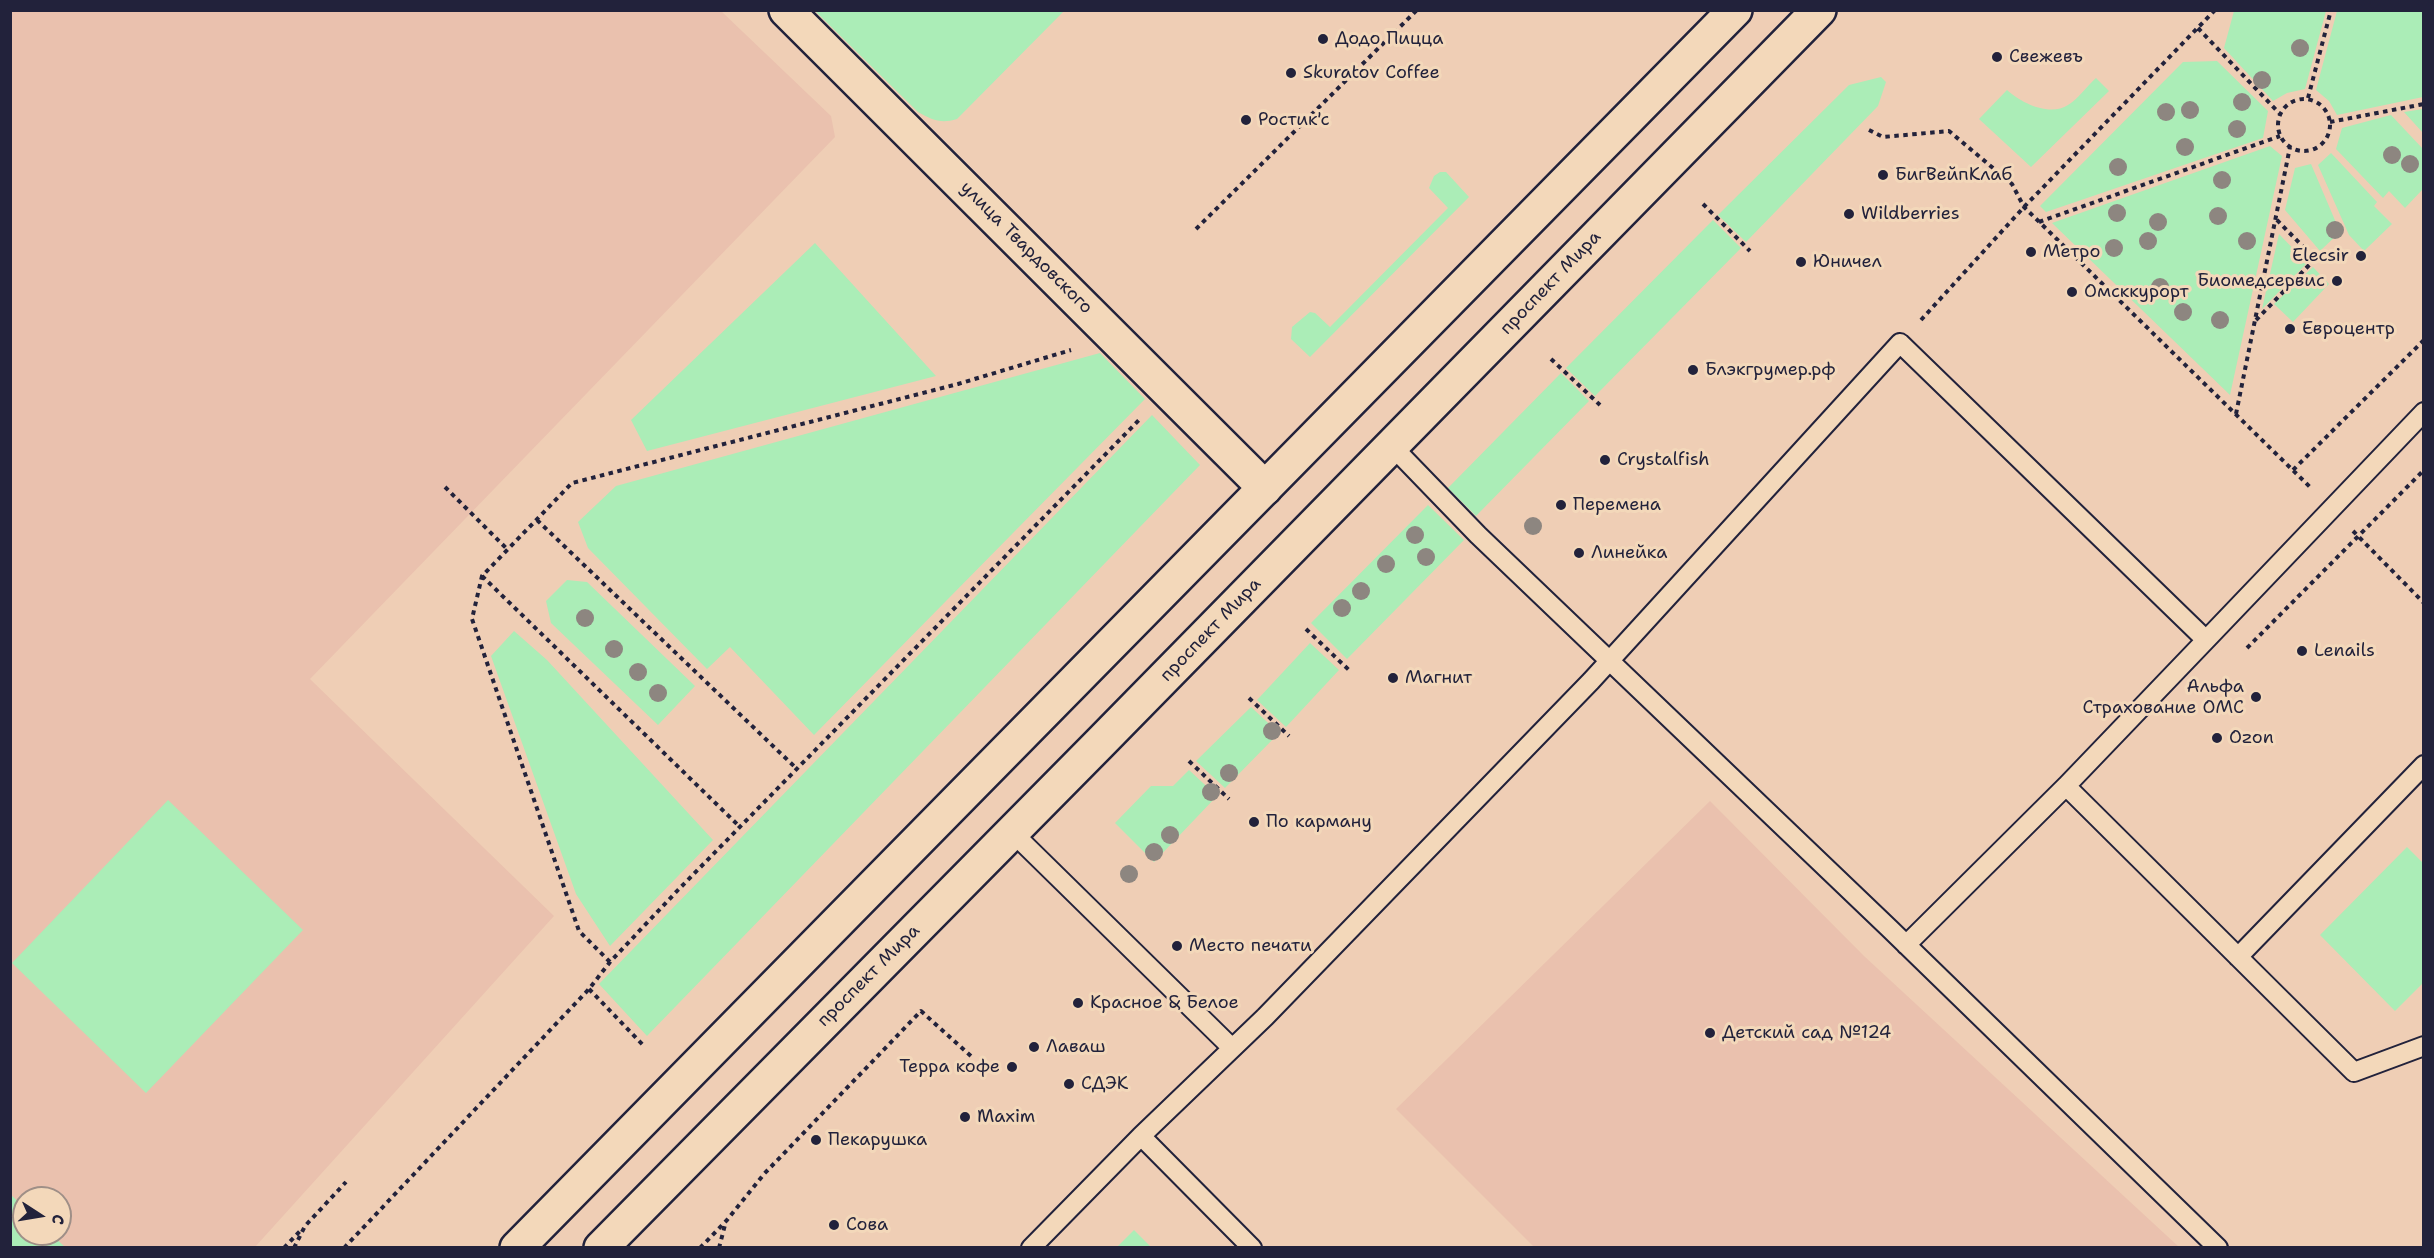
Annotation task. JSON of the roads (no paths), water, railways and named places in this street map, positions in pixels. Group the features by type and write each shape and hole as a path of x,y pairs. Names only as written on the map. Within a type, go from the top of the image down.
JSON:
{"main road":[{"name":"улица Твардовского","path":"786,10 1265,488"},
{"path":"516,1248 1735,10"},
{"name":"проспект Мира","path":"601,1248 1819,10"}],"lane":[{"path":"1030,1248 1141,1136 1273,1009 1610,661 1900,343 2206,640"},
{"path":"1906,945 2066,786 2424,412"},
{"path":"1392,446 1478,535 2218,1248"},
{"path":"2238,957 2424,765"},
{"path":"2066,786 2354,1072 2424,1047"},
{"path":"1012,832 1232,1048"},
{"path":"1141,1136 1252,1248"}],"place":[{"name":"Додо Пицца","path":"1323,39"},
{"name":"Свежевъ","path":"1997,57"},
{"name":"Skuratov Coffee","path":"1291,73"},
{"name":"Ростик'с","path":"1246,120"},
{"name":"БигВейпКлаб","path":"1883,175"},
{"name":"Wildberries","path":"1849,214"},
{"name":"Метро","path":"2031,252"},
{"name":"Elecsir","path":"2361,256"},
{"name":"Юничел","path":"1801,262"},
{"name":"Биомедсервис","path":"2337,281"},
{"name":"Омсккурорт","path":"2072,292"},
{"name":"Евроцентр","path":"2290,329"},
{"name":"Блэкгрумер.рф","path":"1693,370"},
{"name":"Crystalfish","path":"1605,460"},
{"name":"Перемена","path":"1561,505"},
{"name":"Линейка","path":"1579,553"},
{"name":"Lenails","path":"2302,651"},
{"name":"Магнит","path":"1393,678"},
{"name":"Альфа Страхование ОМС","path":"2256,697"},
{"name":"Ozon","path":"2217,738"},
{"name":"По карману","path":"1254,822"},
{"name":"Место печати","path":"1177,946"},
{"name":"Красное & Белое","path":"1078,1003"},
{"name":"Детский сад №124","path":"1710,1033"},
{"name":"Лаваш","path":"1034,1047"},
{"name":"Терра кофе","path":"1012,1067"},
{"name":"СДЭК","path":"1069,1084"},
{"name":"Maxim","path":"965,1117"},
{"name":"Пекарушка","path":"816,1140"},
{"name":"Сова","path":"834,1225"}]}
